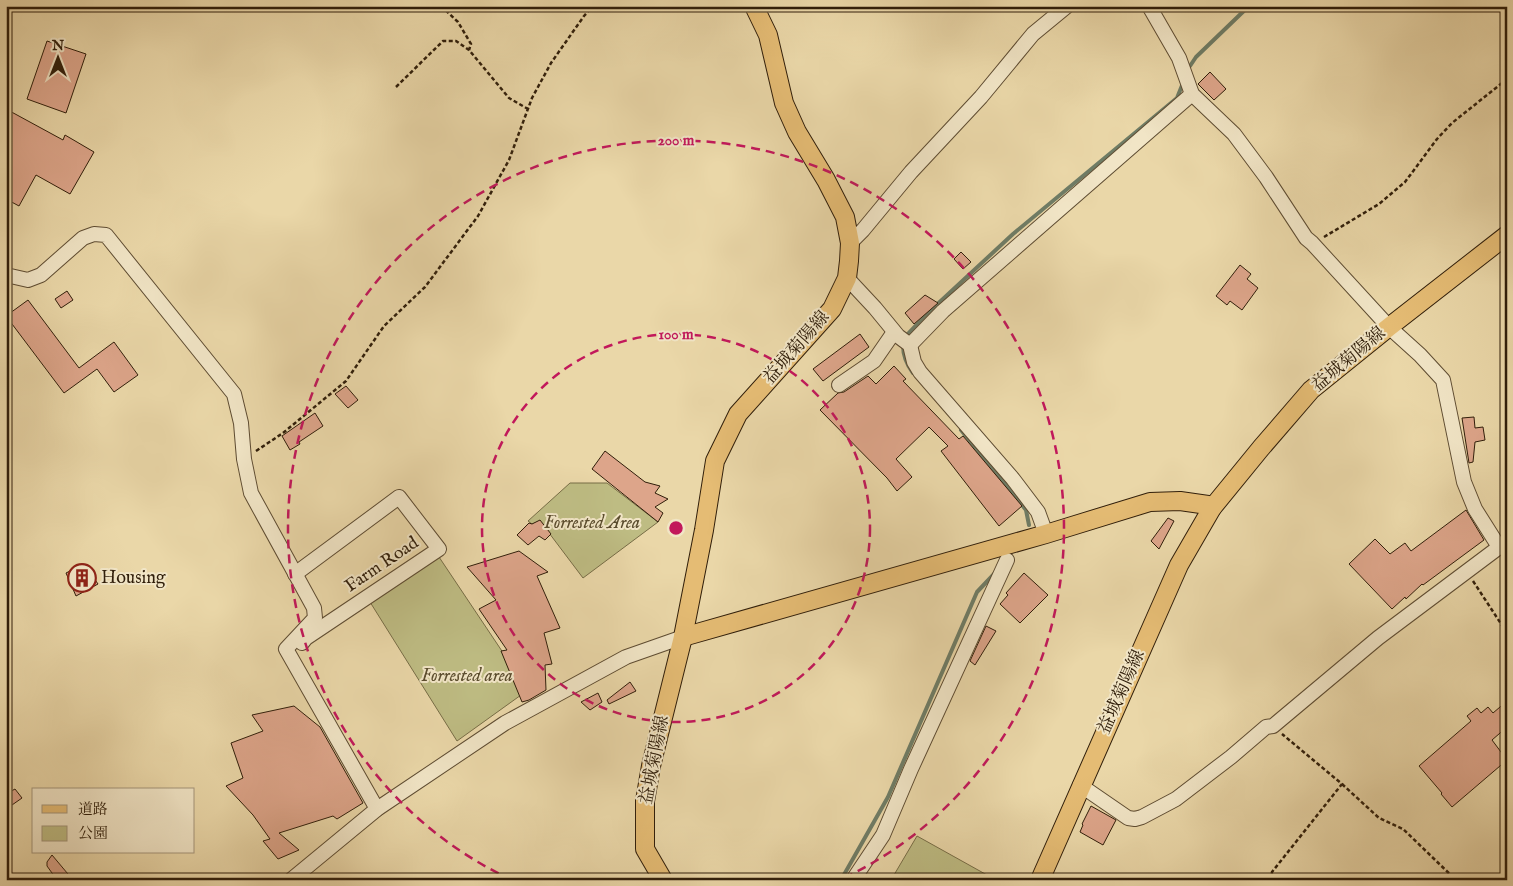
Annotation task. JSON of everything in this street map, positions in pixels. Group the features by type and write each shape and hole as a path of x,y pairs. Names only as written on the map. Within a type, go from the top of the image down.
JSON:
{"main road":[{"name":"益城菊陽線","path":"663,880 645,848 645,801 651,766 683,637 704,530 715,461 738,414 832,309 846,278 850,243 845,217 798,132 784,102 768,35 754,6"},
{"name":"益城菊陽線","path":"1040,880 1080,785 1179,565 1212,508 1311,390 1507,235"},
{"path":"683,637 1046,534 1150,502 1180,500 1208,505 1212,508"}],"street":[{"path":"850,243 911,172 981,97 1033,34 1067,6"},
{"path":"1080,785 1128,818 1142,817 1176,799 1231,757 1266,727 1273,726 1378,638 1503,544 1475,509 1464,482 1444,380 1389,327 1306,238 1266,177 1234,134 1192,94 1179,58 1149,6"},
{"path":"910,345 943,311 1192,94"},
{"path":"6,275 28,280 41,274 83,238 94,234 106,235 234,394 242,423 244,459 251,492 314,608 315,618 286,649 378,809"},
{"path":"846,278 875,308 894,332 910,345 914,362 920,372 1013,479 1038,512 1046,534"},
{"path":"839,385 874,361 894,332"},
{"name":"Farm Road","path":"293,662 298,648 306,638 439,549 399,497 295,574"},
{"path":"853,880 883,835 911,769 1007,560"},
{"path":"291,880 378,809 505,723 626,657 683,637"}],"path":[{"path":"441,6 458,22 471,44 468,50"},
{"path":"244,459 284,433 346,382 384,326 424,287 478,216 509,160 532,98 551,63 593,6"},
{"path":"396,87 443,41 456,41 468,50 509,98 528,109"},
{"path":"1312,243 1378,204 1405,182 1452,122 1507,79"},
{"path":"1467,571 1507,633"},
{"path":"1273,726 1379,818 1403,829 1456,880"},
{"path":"1271,880 1272,872 1342,784"}],"green space":[{"name":"Forrested Area","path":"570,483 607,483 658,522 583,578 540,521 532,524 528,521"},
{"name":"Forrested area","path":"437,554 528,690 457,741 370,602"},
{"path":"917,836 996,880 891,880"}],"building":[{"path":"47,41 86,54 66,113 27,99"},
{"path":"1210,72 1226,89 1214,100 1198,84"},
{"path":"6,109 63,140 65,135 94,152 70,194 36,175 19,206 6,199"},
{"path":"961,252 971,262 963,269 954,259"},
{"path":"1240,265 1251,274 1247,279 1258,288 1242,310 1230,301 1227,305 1216,296"},
{"path":"67,291 73,300 61,308 55,299"},
{"path":"925,295 938,303 914,324 905,313"},
{"path":"28,300 79,368 114,342 138,375 114,392 97,369 64,393 6,316"},
{"path":"860,334 869,347 823,381 813,369"},
{"path":"894,366 906,379 903,381 959,439 963,436 1022,506 999,526 941,451 948,446 929,427 896,459 912,477 897,491 887,478 820,410 838,393 844,392 868,376 876,384"},
{"path":"346,386 358,400 348,408 335,394"},
{"path":"315,413 323,426 290,450 282,436"},
{"path":"1474,417 1475,428 1483,427 1485,440 1475,442 1473,462 1469,463 1462,418"},
{"path":"605,451 645,482 660,486 655,493 668,499 655,507 663,513 658,522 592,469"},
{"path":"1466,510 1484,540 1422,584 1392,609 1349,564 1375,539 1390,554 1405,543 1411,551"},
{"path":"1168,518 1174,521 1159,549 1151,541"},
{"path":"540,520 551,534 545,540 539,536 528,545 517,535 529,523 532,524"},
{"path":"519,551 548,572 537,576 560,628 544,633 552,664 545,665 546,690 522,702 501,651 507,650 479,609 496,600 467,567"},
{"name":"Housing","path":"84,564 98,584 76,596 66,573"},
{"path":"1024,573 1048,595 1020,623 1000,604 1008,595 1006,593"},
{"path":"986,626 996,631 975,665 970,661"},
{"path":"630,682 636,691 609,704 607,700"},
{"path":"598,693 602,702 590,710 581,702"},
{"path":"1507,701 1507,727 1492,740 1507,760 1452,807 1419,766 1471,721 1467,716 1477,708 1481,713 1488,707 1493,713"},
{"path":"294,706 320,727 363,803 337,819 333,816 279,833 299,850 278,859 263,841 270,839 253,815 226,786 243,778 231,743 263,731 252,715"},
{"path":"15,789 22,798 12,805 6,798 6,794"},
{"path":"1091,806 1116,820 1103,845 1080,832"},
{"path":"52,855 73,880 57,880 47,866 47,862"}],"waterway":[{"path":"1190,66 1196,57 1249,6"},
{"path":"906,336 930,311 1013,234 1177,98 1183,83"},
{"path":"903,345 906,360 913,373"},
{"path":"961,430 1026,510 1029,525"},
{"path":"841,880 888,797 977,592 995,573"}],"place":[{"name":"Housing","path":"82,578"}]}
